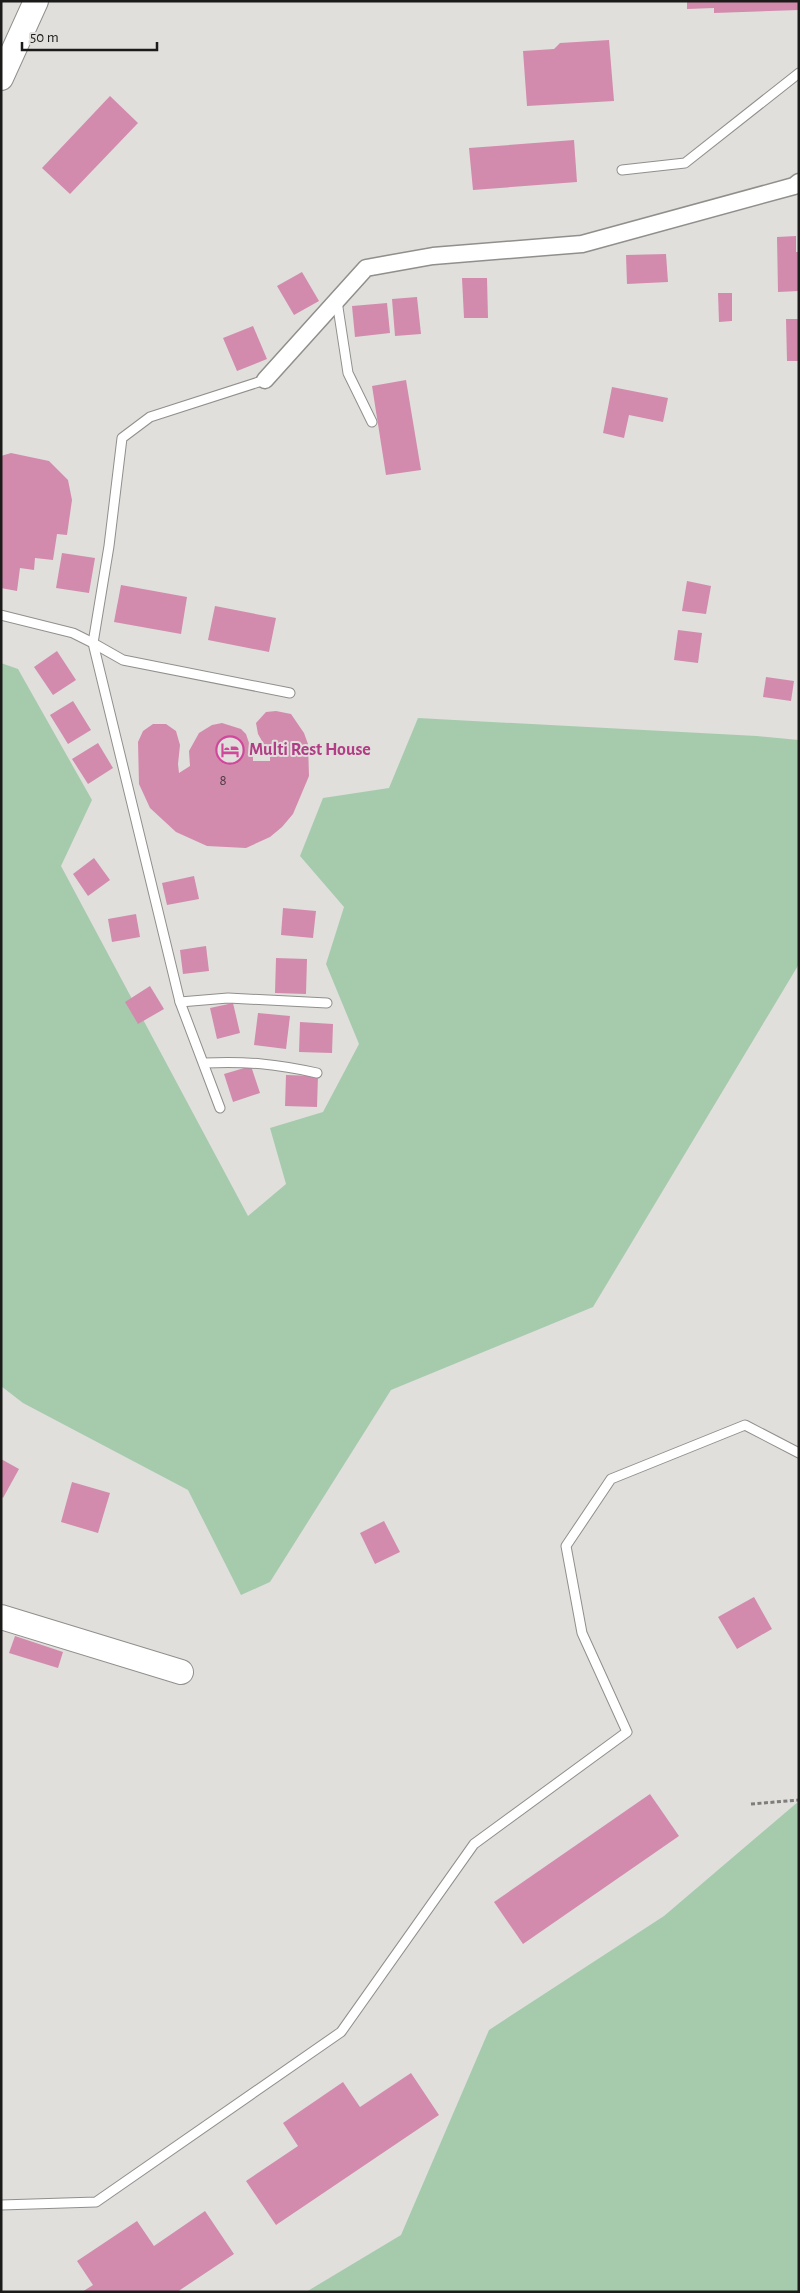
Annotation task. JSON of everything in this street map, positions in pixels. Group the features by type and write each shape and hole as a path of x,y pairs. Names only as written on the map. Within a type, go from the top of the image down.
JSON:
{"street":[{"path":"1,78 36,1"},
{"path":"265,380 366,268 433,256 582,244 794,186 799,182"},
{"path":"1,1617 181,1672"}],"lane":[{"path":"622,170 685,163 799,73"},
{"path":"337,301 348,373 372,422"},
{"path":"220,1108 205,1063 180,1002 93,642 109,546 122,438 150,417 265,380"},
{"path":"1,615 73,633 93,642 123,660 290,693"},
{"path":"180,1002 228,998 327,1003"},
{"path":"205,1063 275,1064 317,1073"},
{"path":"1,2205 96,2202 341,2032 474,1844 627,1732 582,1633 566,1546 611,1479 746,1425 799,1453"}],"path":[{"path":"751,1804 799,1800"}],"green space":[{"path":"1,663 18,669 92,800 61,866 248,1216 286,1184 270,1128 323,1112 359,1044 326,964 344,907 300,856 323,798 389,788 418,718 757,736 799,740 799,964 593,1307 391,1390 270,1582 241,1595 188,1490 23,1403 1,1386"},
{"path":"799,1801 799,2292 306,2292 401,2235 489,2030 664,1916"}],"building":[{"path":"687,1 799,1 799,10 714,13 714,8 687,9"},
{"path":"609,40 614,101 527,106 523,51 554,49 560,43"},
{"path":"110,96 138,123 70,194 42,168"},
{"path":"574,140 577,182 473,190 469,148"},
{"path":"796,236 796,252 799,252 799,291 778,292 777,237"},
{"path":"666,254 668,282 627,284 626,255"},
{"path":"302,272 319,301 294,315 277,286"},
{"path":"462,278 487,278 488,318 464,318"},
{"path":"718,293 732,293 732,321 719,322"},
{"path":"417,297 421,334 395,336 392,299"},
{"path":"387,303 390,333 355,337 352,306"},
{"path":"786,319 799,319 799,361 787,361"},
{"path":"253,326 267,359 237,371 223,338"},
{"path":"406,380 421,470 386,475 372,386"},
{"path":"612,387 668,398 663,422 629,415 624,438 603,433"},
{"path":"11,453 49,461 68,480 72,500 67,535 57,534 53,560 35,558 34,570 20,568 17,591 1,588 1,456"},
{"path":"62,553 95,558 89,593 56,588"},
{"path":"687,581 711,586 706,614 682,611"},
{"path":"121,585 187,597 181,634 114,622"},
{"path":"215,606 276,618 269,652 208,640"},
{"path":"678,630 702,633 698,663 674,660"},
{"path":"57,651 76,680 53,695 34,667"},
{"path":"766,677 794,681 791,701 763,697"},
{"path":"73,701 91,730 68,744 50,715"},
{"path":"276,711 291,714 304,733 308,744 309,776 293,814 270,837 246,848 207,846 176,832 150,808 139,784 138,742 143,731 153,724 166,724 176,731 180,745 179,773 190,766 189,751 199,733 212,725 222,723 241,729 246,734 253,755 253,761 270,761 270,755 258,734 256,723 266,712"},
{"path":"98,743 113,768 88,784 72,759"},
{"path":"94,858 110,880 88,896 73,874"},
{"path":"194,876 199,899 167,905 162,883"},
{"path":"283,908 316,911 313,938 281,935"},
{"path":"136,914 140,937 112,942 108,919"},
{"path":"206,946 209,971 183,974 180,950"},
{"path":"276,958 307,959 306,994 275,993"},
{"path":"150,986 164,1009 138,1024 125,1002"},
{"path":"233,1003 240,1033 217,1039 210,1008"},
{"path":"258,1013 290,1016 286,1049 254,1045"},
{"path":"300,1022 333,1024 332,1053 299,1052"},
{"path":"251,1066 260,1093 233,1102 224,1074"},
{"path":"286,1075 318,1076 317,1107 285,1106"},
{"path":"1,1459 19,1469 3,1498 1,1496"},
{"path":"72,1482 110,1493 98,1533 61,1522"},
{"path":"384,1521 400,1552 375,1564 360,1533"},
{"path":"754,1597 772,1629 737,1649 718,1617"},
{"path":"15,1636 63,1652 58,1668 9,1653"},
{"path":"650,1794 679,1836 523,1944 494,1902"},
{"path":"411,2073 439,2115 276,2225 246,2181 298,2146 283,2123 343,2082 360,2107"},
{"path":"205,2211 234,2254 177,2292 82,2292 93,2285 77,2261 137,2221 154,2246"}],"place":[{"name":"Multi Rest House","path":"230,750"}]}
